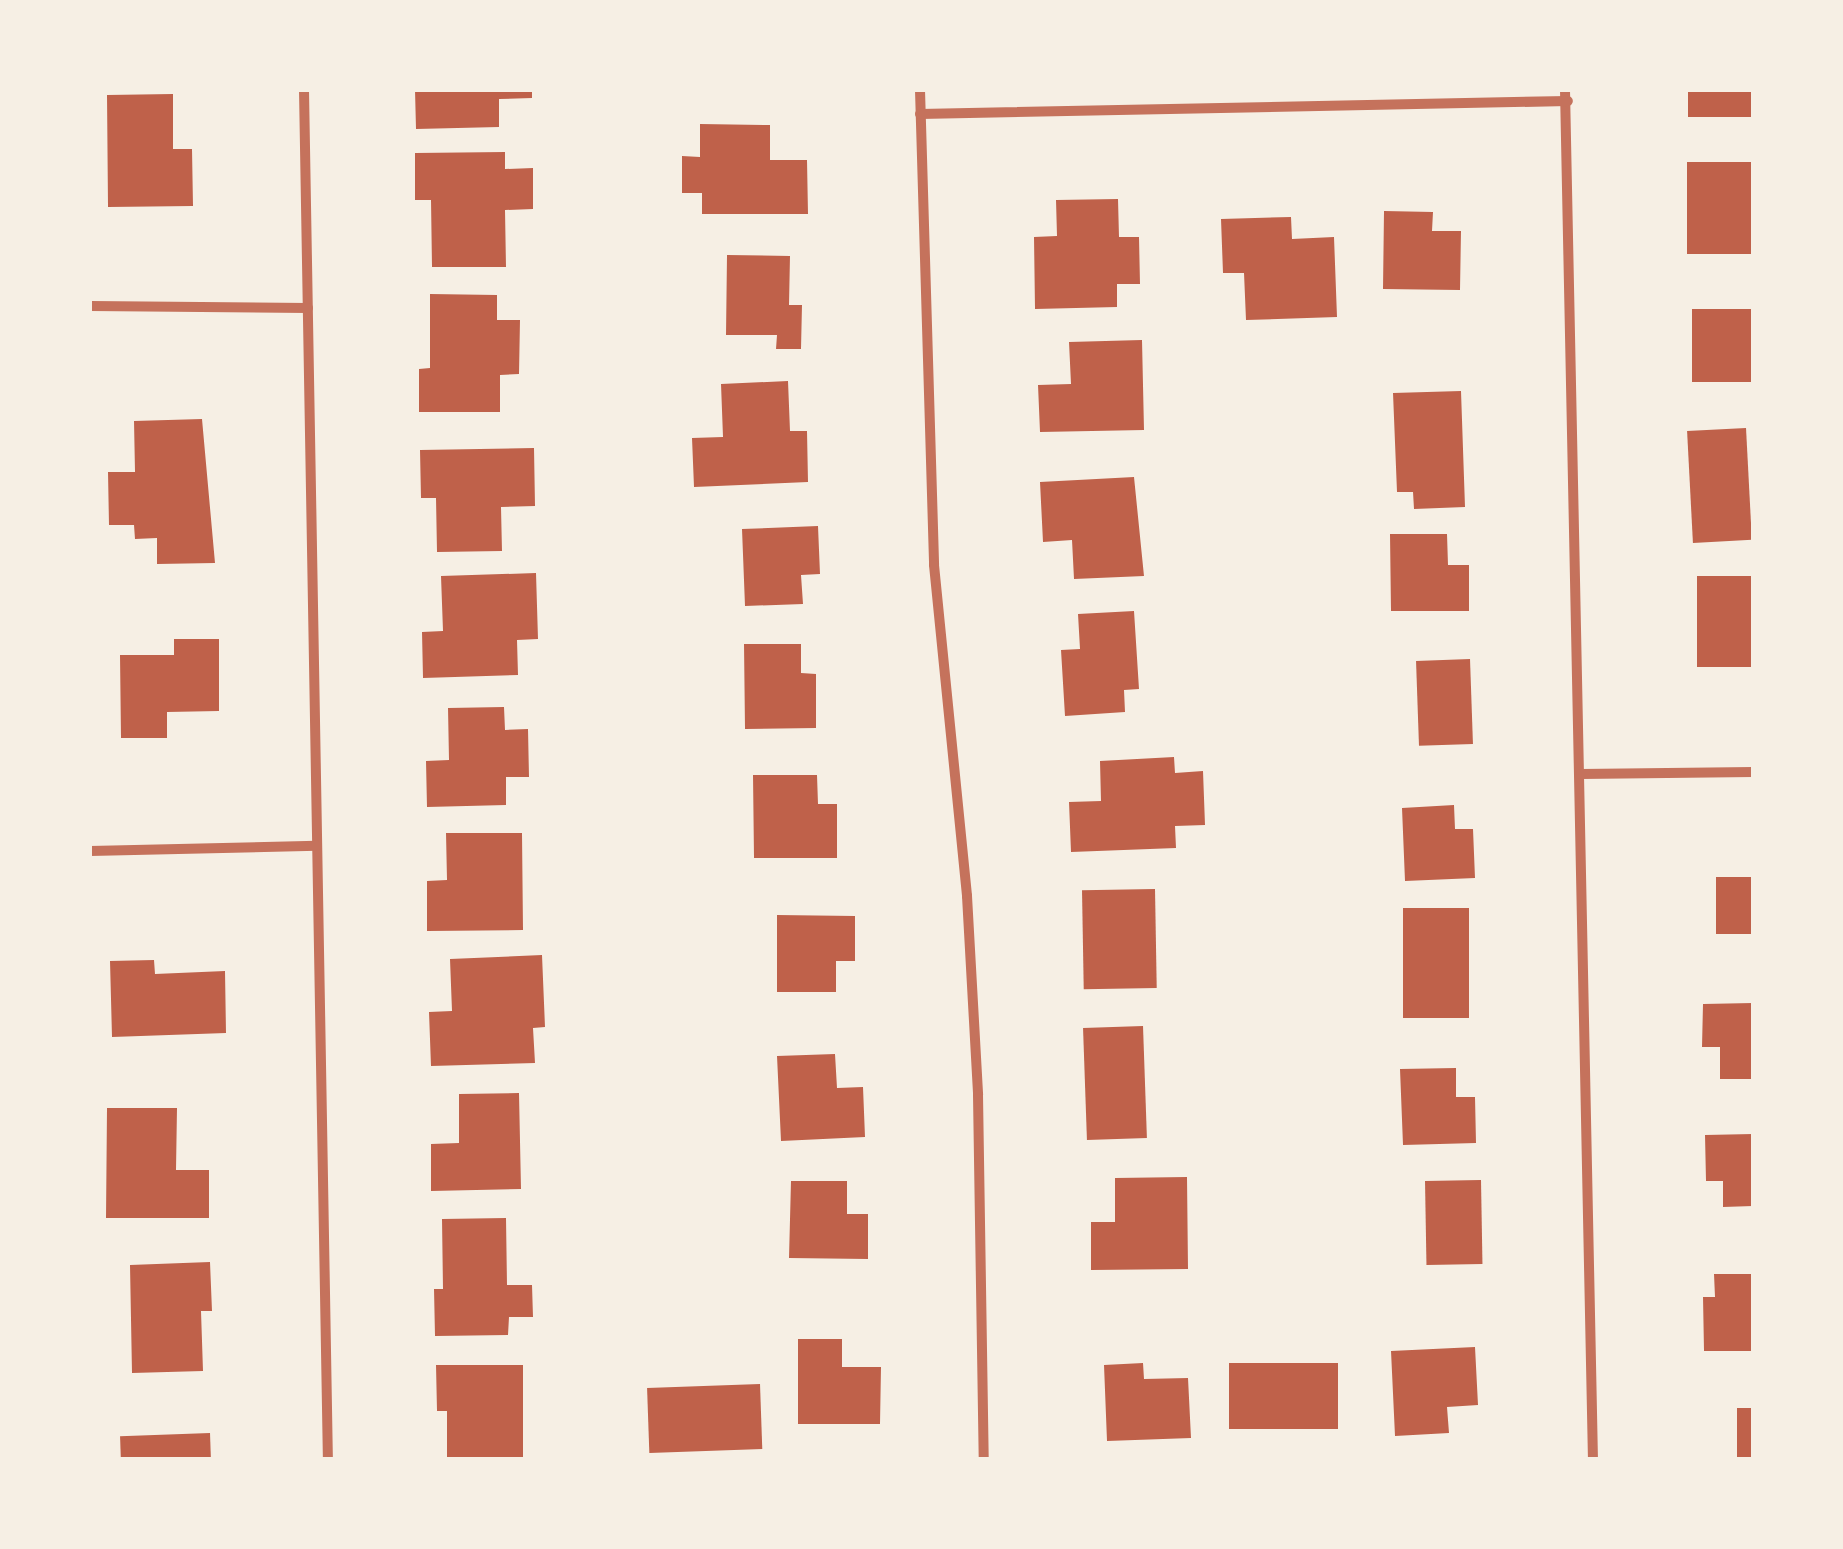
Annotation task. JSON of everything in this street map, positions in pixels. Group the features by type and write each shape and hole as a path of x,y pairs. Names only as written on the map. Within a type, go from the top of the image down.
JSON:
{"street":[{"path":"304,90 328,1459"},
{"path":"920,90 934,565 967,896 978,1096 984,1459"},
{"path":"920,114 1567,95 1593,1459"},
{"path":"90,306 308,308"},
{"path":"1580,774 1753,772"},
{"path":"90,851 317,846"}],"building":[{"path":"415,90 532,90 532,98 499,99 499,127 416,129"},
{"path":"1688,90 1753,90 1753,117 1688,117"},
{"path":"173,94 173,149 192,149 193,206 108,207 107,95"},
{"path":"700,124 770,125 770,160 807,160 808,214 702,214 702,193 682,193 682,156 700,157"},
{"path":"505,152 505,169 533,168 533,209 505,210 506,267 432,267 431,200 415,200 415,153"},
{"path":"1687,162 1753,162 1753,254 1687,254"},
{"path":"1118,199 1119,237 1139,237 1140,284 1117,284 1117,307 1035,309 1034,237 1057,236 1056,200"},
{"path":"1384,211 1433,212 1432,231 1461,231 1460,290 1383,289"},
{"path":"1291,217 1292,239 1334,237 1337,317 1246,320 1244,273 1223,273 1221,219"},
{"path":"727,255 790,256 789,305 802,305 801,349 776,349 777,335 726,335"},
{"path":"430,294 497,295 497,320 520,320 519,374 500,375 500,412 419,412 419,369 430,368"},
{"path":"1692,309 1753,309 1753,382 1692,382"},
{"path":"1142,340 1144,430 1040,432 1038,385 1071,384 1069,342"},
{"path":"788,381 790,431 807,431 808,482 694,487 692,438 723,437 721,384"},
{"path":"1461,391 1465,507 1414,509 1413,492 1397,492 1393,393"},
{"path":"202,419 215,563 157,564 157,538 135,539 134,525 109,525 108,472 135,472 134,421"},
{"path":"1746,428 1752,540 1693,543 1687,431"},
{"path":"534,448 535,506 501,507 502,551 437,552 436,498 421,498 420,450"},
{"path":"1134,477 1144,576 1074,579 1072,540 1043,542 1040,482"},
{"path":"818,526 820,574 801,575 803,604 745,606 742,529"},
{"path":"1390,534 1447,534 1448,565 1469,565 1469,611 1391,611"},
{"path":"536,573 538,639 517,640 518,675 423,678 422,632 443,631 441,576"},
{"path":"1697,576 1753,576 1753,667 1697,667"},
{"path":"1134,611 1139,689 1124,690 1125,712 1065,716 1061,650 1080,649 1078,614"},
{"path":"174,639 219,639 219,711 167,712 167,738 121,738 120,655 174,655"},
{"path":"744,644 801,644 801,673 816,674 816,728 745,729"},
{"path":"1470,659 1473,744 1419,746 1416,661"},
{"path":"504,707 505,730 528,729 529,777 506,777 506,805 427,807 426,761 449,760 448,708"},
{"path":"1174,757 1175,773 1203,771 1205,825 1175,826 1176,848 1071,852 1069,802 1101,801 1100,761"},
{"path":"753,775 817,775 818,804 837,804 837,858 754,858"},
{"path":"1454,805 1455,829 1473,829 1475,878 1405,881 1402,808"},
{"path":"446,833 522,833 523,930 427,931 427,881 447,880"},
{"path":"1716,877 1753,877 1753,934 1716,934"},
{"path":"1155,889 1157,988 1084,989 1082,890"},
{"path":"1403,908 1469,908 1469,1018 1403,1018"},
{"path":"777,915 855,916 855,961 836,961 836,992 777,992"},
{"path":"542,955 545,1027 533,1028 535,1063 431,1066 429,1012 452,1011 450,959"},
{"path":"154,960 155,974 225,971 226,1033 112,1037 110,961"},
{"path":"1753,1003 1753,1079 1720,1079 1720,1047 1702,1047 1703,1004"},
{"path":"1143,1026 1147,1138 1087,1140 1083,1028"},
{"path":"835,1054 837,1088 863,1087 865,1137 781,1141 777,1056"},
{"path":"1456,1068 1456,1097 1475,1097 1476,1143 1403,1145 1400,1069"},
{"path":"519,1093 521,1189 431,1191 431,1144 459,1143 459,1094"},
{"path":"107,1108 177,1108 176,1170 209,1170 209,1218 106,1218"},
{"path":"1753,1134 1753,1206 1723,1207 1723,1181 1706,1181 1705,1135"},
{"path":"1187,1177 1188,1269 1091,1270 1091,1222 1115,1222 1115,1178"},
{"path":"1481,1180 1482,1264 1426,1265 1425,1181"},
{"path":"791,1181 847,1181 847,1214 868,1214 868,1259 789,1258"},
{"path":"506,1218 507,1285 532,1285 533,1317 509,1317 508,1335 435,1336 434,1289 443,1289 442,1219"},
{"path":"210,1262 212,1311 201,1311 203,1371 132,1373 130,1265"},
{"path":"1714,1274 1753,1274 1753,1351 1704,1351 1703,1297 1715,1297"},
{"path":"798,1339 842,1339 842,1367 881,1367 880,1424 798,1424"},
{"path":"1475,1347 1478,1405 1447,1407 1449,1433 1395,1436 1391,1351"},
{"path":"1143,1363 1144,1379 1188,1378 1191,1438 1107,1441 1104,1365"},
{"path":"1229,1363 1338,1363 1338,1429 1229,1429"},
{"path":"436,1365 523,1365 523,1459 447,1459 447,1411 437,1411"},
{"path":"760,1384 762,1449 649,1453 647,1388"},
{"path":"1737,1408 1753,1408 1753,1459 1737,1459"},
{"path":"210,1433 211,1459 121,1459 120,1436"}]}
